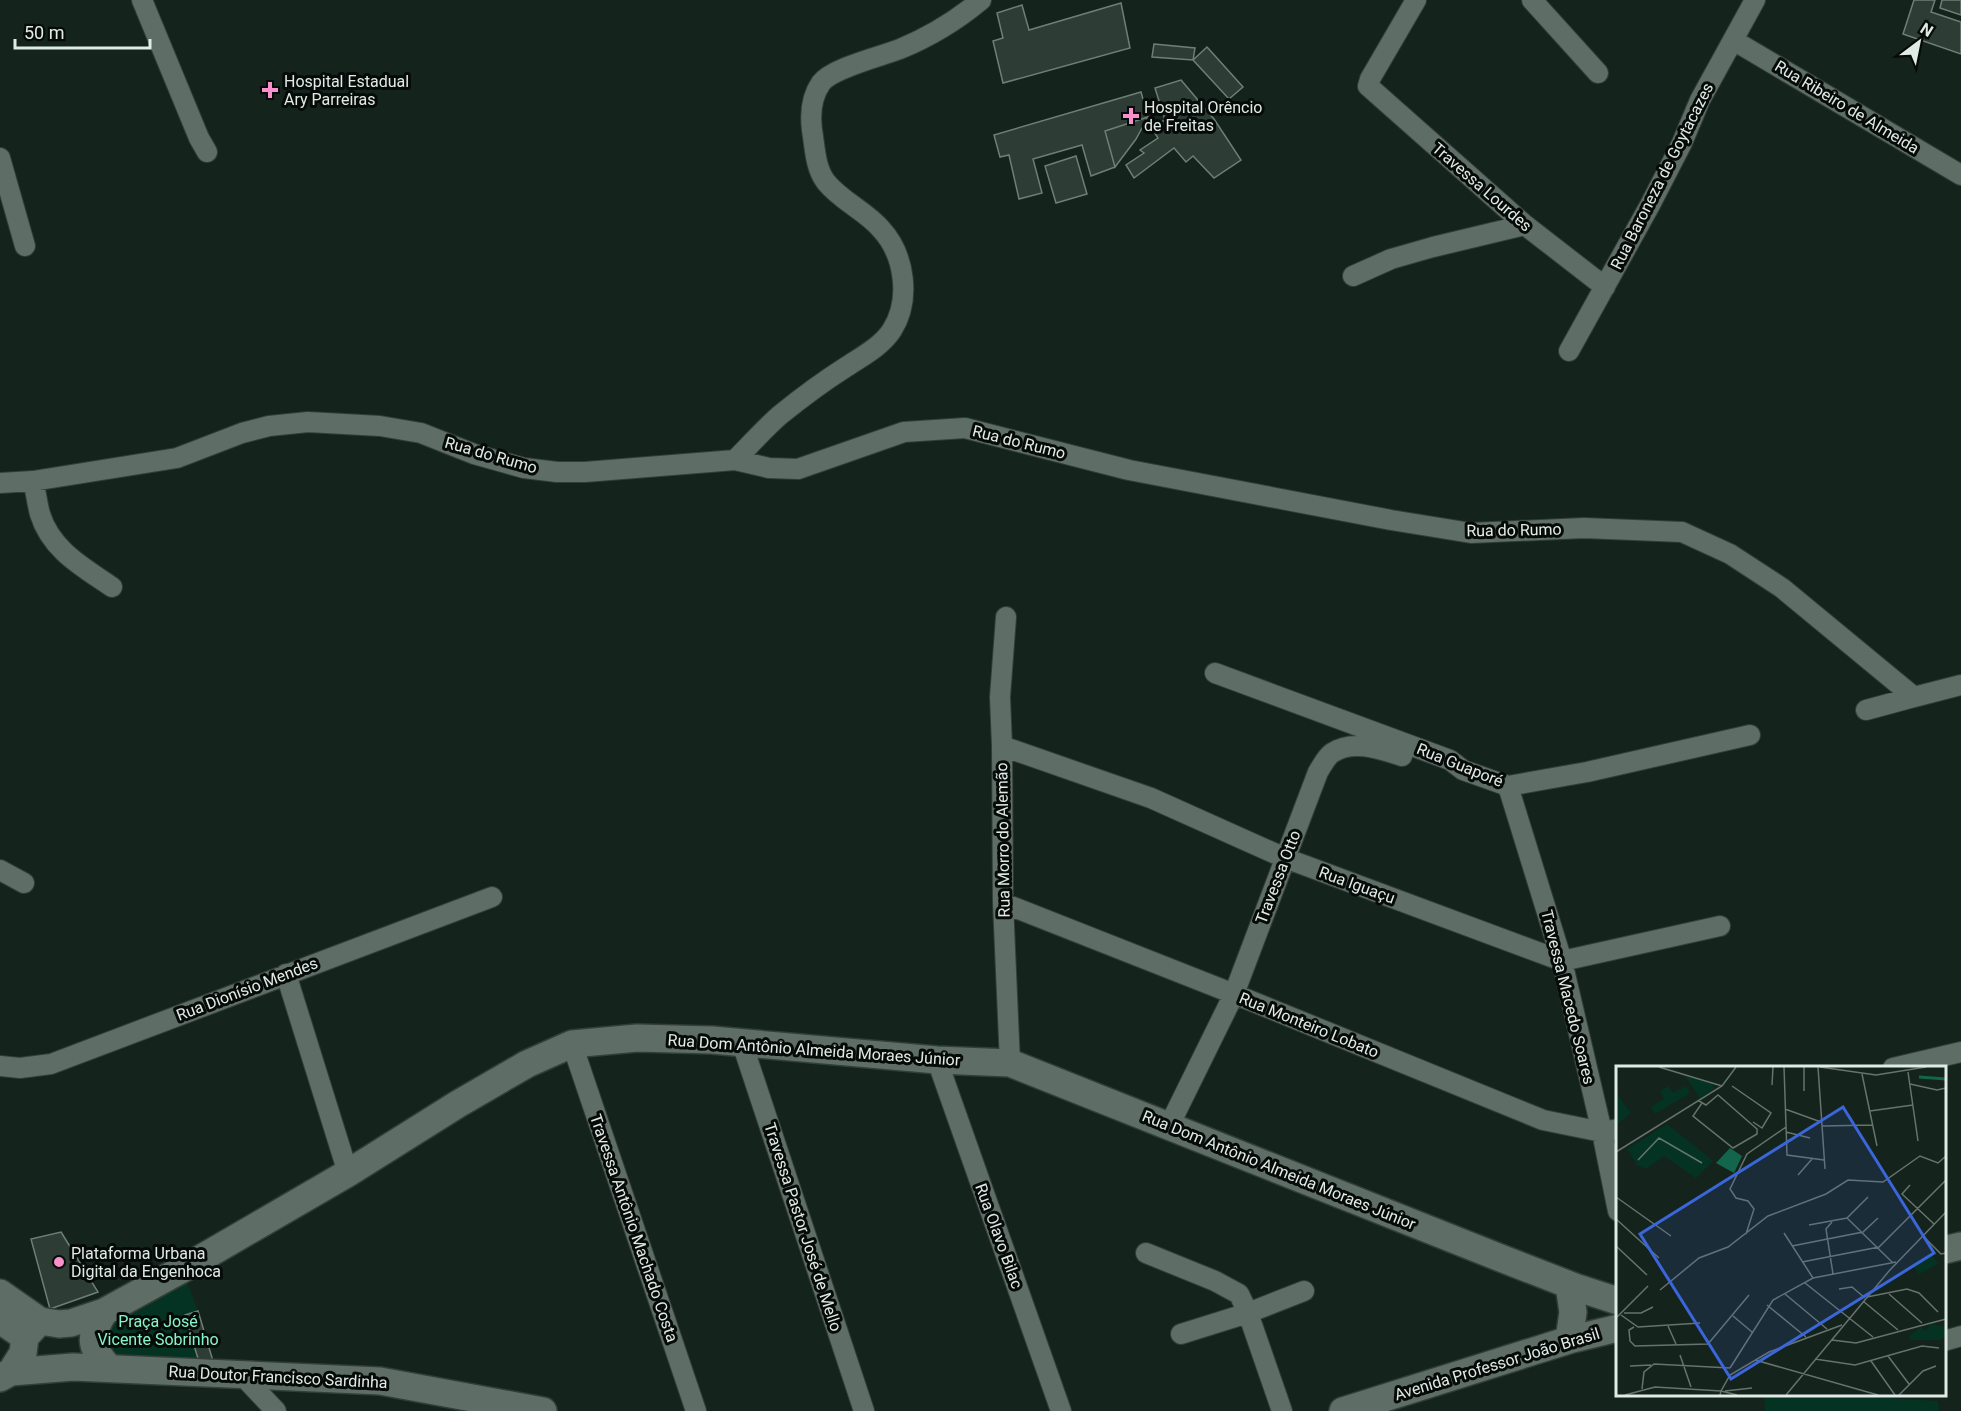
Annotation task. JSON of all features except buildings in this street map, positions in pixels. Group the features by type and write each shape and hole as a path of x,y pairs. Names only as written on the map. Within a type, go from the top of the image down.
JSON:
{"main road":[{"name":"Rua Dom Antônio Almeida Moraes Júnior","path":"32,1329 71,1323 104,1311 188,1266 348,1173 527,1064 572,1044 638,1038 742,1043 937,1060 1010,1063 1569,1285 1616,1301"},
{"path":"1946,1250 1961,1246"},
{"path":"1569,1285 1573,1312 1569,1340"},
{"path":"0,1293 32,1329"},
{"path":"104,1311 92,1334 93,1346 98,1356 109,1368"},
{"path":"0,1320 32,1329"},
{"name":"Avenida Professor João Brasil","path":"1343,1411 1569,1340 1616,1328"},
{"path":"5,1375 22,1353 32,1329"},
{"name":"Rua Doutor Francisco Sardinha","path":"5,1375 73,1367 380,1381 543,1411"}],"street":[{"path":"142,0 199,138 207,152"},
{"path":"735,460 780,415 890,333 899,318 903,281 898,259 891,243 881,228 825,182 819,169 811,124 813,97 822,81 834,73 900,49 930,35 981,0"},
{"name":"Travessa Lourdes","path":"1416,0 1368,86 1525,225 1605,287"},
{"path":"1532,0 1598,73"},
{"name":"Rua Baroneza de Goytacazes","path":"1569,351 1661,184 1700,100 1751,2"},
{"name":"Rua Ribeiro de Almeida","path":"1733,40 1961,175"},
{"path":"0,158 25,246"},
{"path":"1353,276 1391,259 1525,225"},
{"name":"Rua do Rumo","path":"0,483 33,481 177,458 242,433 269,426 308,422 380,426 421,434 474,454 524,468 557,472 585,472 735,460 769,468 798,469 904,432 965,428 1129,470 1471,533 1584,528 1682,532 1730,554 1782,588 1914,697"},
{"path":"33,481 40,513 50,536 65,555 112,587"},
{"name":"Rua Morro do Alemão","path":"1006,617 1000,697 1003,903 1010,1063"},
{"name":"Rua Guaporé","path":"1215,673 1450,760 1463,770 1508,786 1587,772 1750,735"},
{"path":"1866,710 1961,686"},
{"name":"Rua Iguaçu","path":"1002,746 1151,798 1285,858 1562,961"},
{"name":"Travessa Otto","path":"1169,1126 1234,994 1318,772 1330,754 1344,747 1379,748 1448,770 1463,770"},
{"name":"Travessa Macedo Soares","path":"1508,786 1562,961 1610,1131 1616,1200"},
{"path":"0,870 24,883"},
{"name":"Rua Dionísio Mendes","path":"0,1066 20,1068 51,1064 492,897"},
{"name":"Rua Monteiro Lobato","path":"1003,903 1543,1120 1610,1131"},
{"path":"1562,961 1720,926"},
{"path":"286,974 348,1173"},
{"name":"Travessa Pastor José de Mello","path":"742,1043 864,1411"},
{"name":"Travessa Antônio Machado Costa","path":"572,1044 696,1411"},
{"path":"1902,1066 1961,1053"},
{"name":"Rua Olavo Bilac","path":"937,1060 1061,1411"},
{"path":"1146,1253 1230,1288 1239,1294 1248,1312 1282,1411"},
{"path":"1181,1335 1304,1291"},
{"path":"1946,1340 1961,1336"},
{"path":"241,1374 276,1411"}],"green space":[{"name":"Praça José Vicente Sobrinho","path":"187,1282 198,1311 185,1315 199,1362 119,1359 104,1349 112,1317"},
{"path":"1764,1396 1850,1396 1938,1401 1939,1411 1765,1411"}],"place":[{"name":"Hospital Estadual Ary Parreiras","path":"270,90"},
{"name":"Hospital Orêncio de Freitas","path":"1131,116"},
{"name":"Plataforma Urbana Digital da Engenhoca","path":"59,1262"}]}
